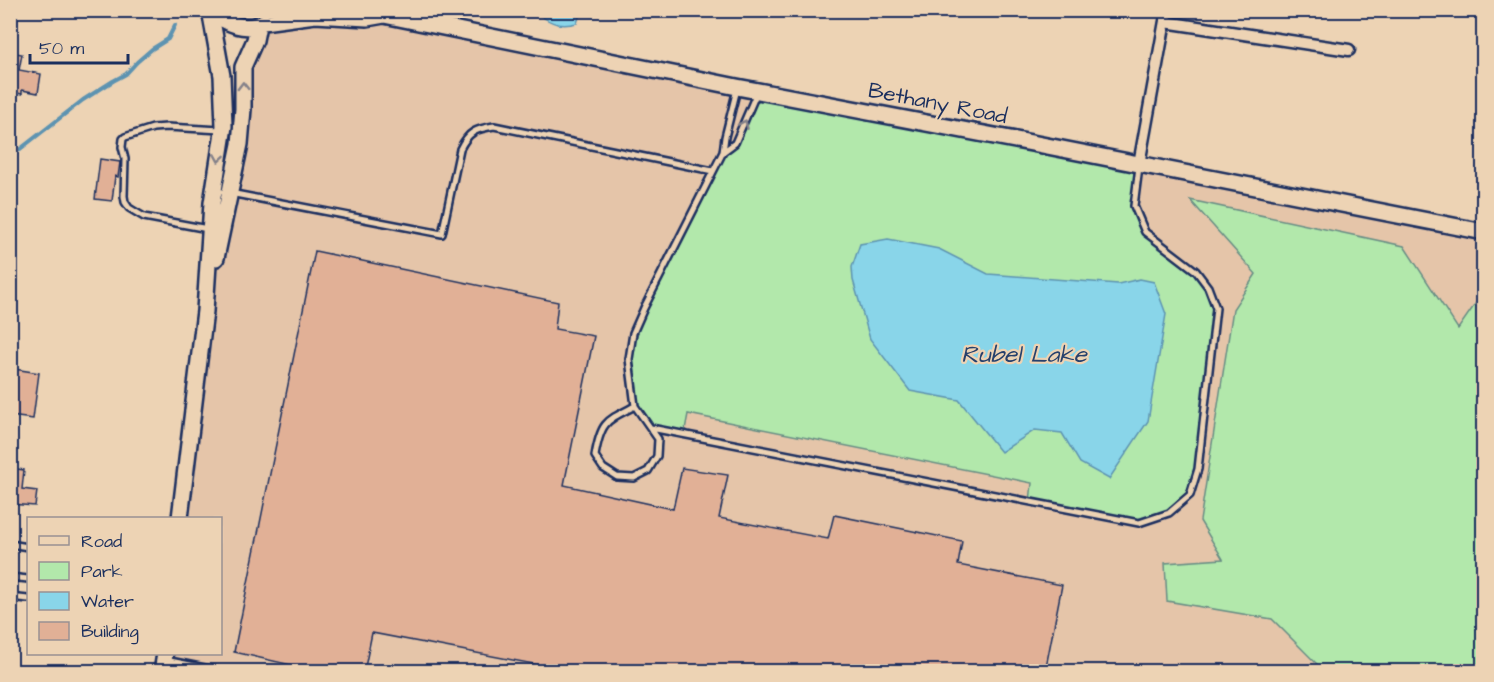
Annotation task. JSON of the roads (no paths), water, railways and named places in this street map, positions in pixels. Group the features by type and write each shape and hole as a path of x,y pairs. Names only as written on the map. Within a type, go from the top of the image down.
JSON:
{"main road":[{"name":"Bethany Road","path":"211,10 221,20 234,25 261,24 315,15 368,18 382,13 737,87 1484,232"},
{"path":"180,517 205,311 214,191 223,130 222,76 211,10"},
{"path":"205,311 242,128 243,67 261,24 278,10"}],"street":[{"path":"1139,164 1166,16 1349,51"}],"lane":[{"path":"635,406 607,421 598,438 595,456 603,468 617,477 634,478 648,471 657,456 658,439 635,406 629,359 633,333 723,152 737,87"},
{"path":"723,152 735,143 758,91"},
{"path":"214,191 442,234 460,149 466,137 478,129 494,126 713,171"},
{"path":"210,229 144,217 129,208 123,196 125,159 122,142 125,137 153,128 223,130"},
{"path":"651,428 1139,523 1168,513 1190,495 1198,469 1216,308 1208,287 1196,271 1145,232 1134,206 1139,164"},
{"path":"10,544 27,547"},
{"path":"10,577 27,579"},
{"path":"10,597 27,599"},
{"path":"164,661 225,672"}],"water":[{"path":"538,10 581,11 577,23 566,25 548,20 538,14"},
{"name":"Rubel Lake","path":"888,239 939,249 988,274 1118,284 1140,279 1154,282 1166,314 1148,421 1109,479 1080,463 1062,433 1035,430 1001,452 959,400 910,391 870,339 853,280 852,267 860,244"}],"waterway":[{"path":"10,157 83,100 126,74 152,49 168,39 175,25"}]}
